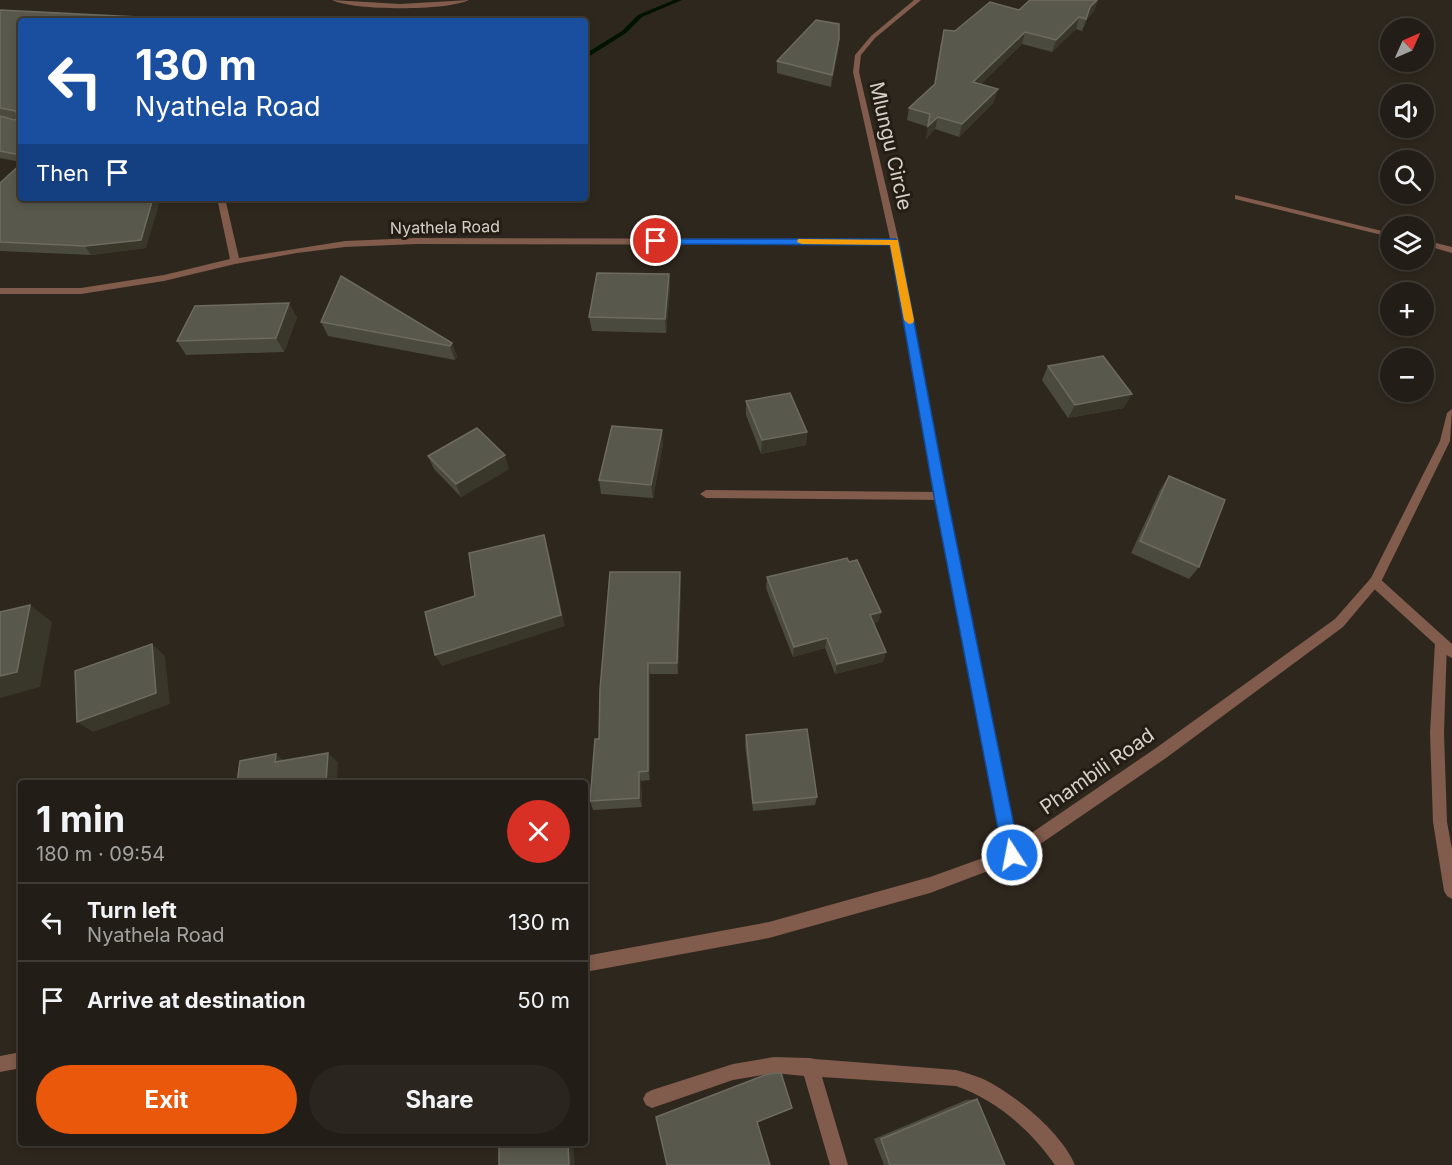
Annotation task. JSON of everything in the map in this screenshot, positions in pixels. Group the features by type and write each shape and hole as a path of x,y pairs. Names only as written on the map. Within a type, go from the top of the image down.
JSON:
{"street":[{"path":"335,0 372,6 421,5 466,0"},
{"name":"Mlungu Circle","path":"918,0 873,37 858,55 856,72 895,242 941,496 1012,855"},
{"path":"1238,197 1380,232"},
{"path":"222,201 235,261"},
{"name":"Nyathela Road","path":"0,291 81,291 164,278 235,261 345,244 416,241 895,242"},
{"path":"1434,246 1452,250"},
{"name":"Phambili Road","path":"588,963 769,930 930,885 1012,855 1161,753 1339,623 1375,582 1445,441 1452,413"},
{"path":"706,494 941,496"},
{"path":"1375,582 1452,652"},
{"path":"1441,642 1437,733 1440,822 1452,891"},
{"path":"0,1064 18,1061"},
{"path":"652,1099 733,1072 774,1065 956,1078 983,1088 1017,1113 1059,1154 1066,1165"},
{"path":"810,1066 839,1165"}],"building":[{"path":"1030,0 1097,0 1090,7 1086,19 1079,17 1056,40 1025,32 973,82 998,89 962,124 938,117 928,126 930,114 909,108 935,84 944,30 955,31 990,2 1019,10"},
{"path":"0,10 158,18 18,18 18,154 0,151 0,116 15,120 17,118 16,111 0,108"},
{"path":"816,20 839,24 839,39 832,75 777,61"},
{"path":"18,167 18,201 152,201 141,240 85,246 0,242 0,183"},
{"path":"597,273 669,274 665,319 589,317"},
{"path":"341,276 452,343 450,346 321,322"},
{"path":"289,303 276,338 177,341 195,306"},
{"path":"1103,356 1132,394 1075,405 1048,366"},
{"path":"790,393 807,432 762,440 746,401"},
{"path":"612,426 662,430 651,485 599,480"},
{"path":"477,428 505,455 456,484 428,456"},
{"path":"1169,476 1225,500 1199,567 1140,541"},
{"path":"544,535 561,615 435,655 425,612 475,596 469,553"},
{"path":"847,558 849,562 857,560 881,612 870,615 886,652 837,664 827,638 794,647 767,577"},
{"path":"610,572 680,572 677,663 648,663 648,771 639,772 639,798 590,801 595,739 599,739 600,689"},
{"path":"30,605 17,672 0,676 0,612"},
{"path":"152,644 156,693 77,722 75,671"},
{"path":"807,729 817,797 753,803 746,735"},
{"path":"328,753 326,780 237,780 240,761 276,754 275,762"},
{"path":"781,1073 792,1108 757,1122 770,1165 667,1165 656,1117 765,1075"},
{"path":"977,1099 1005,1165 890,1165 881,1139"},
{"path":"499,1146 568,1146 569,1165 499,1165"}],"waterway":[{"path":"588,55 624,32 640,16 679,0"}],"slow traffic":[{"path":"802,242 895,242 909,320"}],"route":[{"path":"656,241 895,242 941,496 1012,855"}]}
